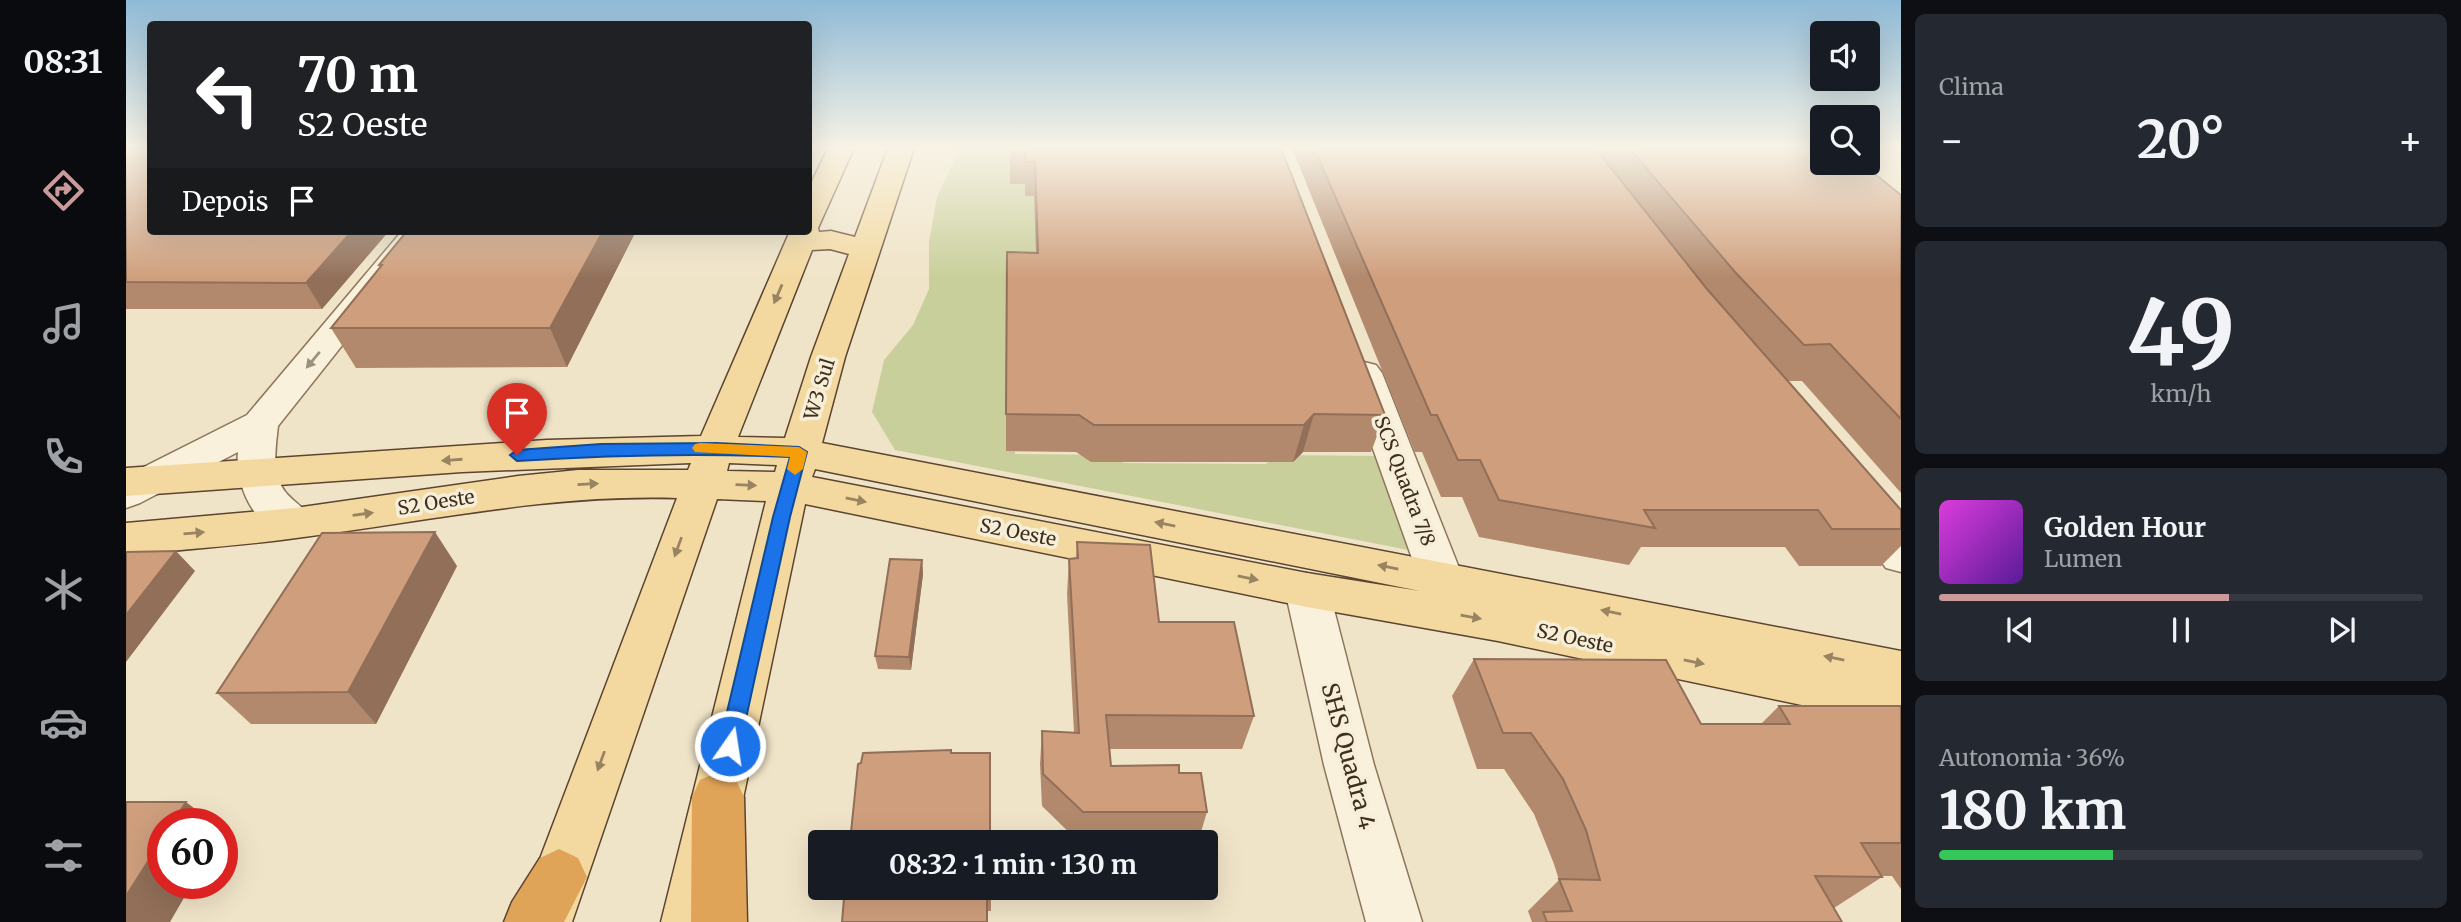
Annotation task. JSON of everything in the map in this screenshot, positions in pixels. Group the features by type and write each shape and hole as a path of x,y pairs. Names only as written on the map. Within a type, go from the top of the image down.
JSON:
{"highway":[{"path":"718,797 719,922"},
{"path":"531,922 552,899"}],"main road":[{"path":"812,214 822,191"},
{"name":"W3 Sul","path":"689,922 794,470 828,357 887,191"},
{"path":"812,234 847,242 867,250"},
{"path":"552,899 729,410 803,235"},
{"name":"S2 Oeste","path":"135,485 254,472 601,450 709,466 794,470 1441,578 1901,671"},
{"name":"S2 Oeste","path":"126,539 295,523 518,490 630,482 709,466"},
{"name":"S2 Oeste","path":"794,470 1307,590 1497,622 1901,705"}],"street":[{"path":"135,485 260,424 415,235"},
{"name":"SCS Quadra 7/8","path":"1352,342 1441,578"},
{"path":"260,424 254,472 268,500 281,514 295,523"},
{"path":"1839,483 1901,556"},
{"name":"SHS Quadra 4","path":"1307,590 1349,765 1394,922"}],"green space":[{"path":"940,191 1044,191 1047,277 1017,286 1015,454 1109,455 1124,463 1266,464 1276,455 1386,456 1424,553 895,450 872,412 884,360 913,325 929,289 929,242"}],"building":[{"path":"126,191 147,191 147,235 348,235 306,283 126,282"},
{"path":"1036,191 1298,191 1385,415 1314,414 1304,425 1094,425 1079,415 1006,414 1007,252 1038,253"},
{"path":"1333,191 1629,191 1707,289 1901,510 1901,529 1832,529 1818,510 1644,510 1655,528 1499,500 1480,460 1458,460 1437,415 1431,415"},
{"path":"1666,191 1896,191 1901,195 1901,419 1830,344 1804,345 1735,272"},
{"path":"404,235 601,235 550,328 331,328 382,265 379,265"},
{"path":"435,532 348,692 217,693 322,533"},
{"path":"1077,542 1150,545 1159,622 1234,622 1254,716 1106,715 1111,766 1179,765 1179,773 1201,773 1207,812 1083,812 1043,774 1042,731 1079,733 1069,559 1078,558"},
{"path":"176,551 126,615 126,552"},
{"path":"890,559 922,560 909,657 875,656"},
{"path":"1474,659 1666,660 1701,724 1790,724 1779,706 1901,706 1901,843 1861,843 1882,877 1815,876 1842,922 1547,922 1543,912 1572,911 1559,879 1600,880 1586,830 1563,779 1531,733 1503,733"},
{"path":"951,750 951,753 990,753 990,830 851,830 858,764 861,763 863,753"},
{"path":"126,802 186,802 182,808 147,808 147,863 126,896"},
{"path":"844,900 987,900 987,922 842,922"}],"slow traffic":[{"path":"700,448 799,452 795,469"}],"route":[{"path":"517,455 716,448 799,452 781,517 730,746"}]}
